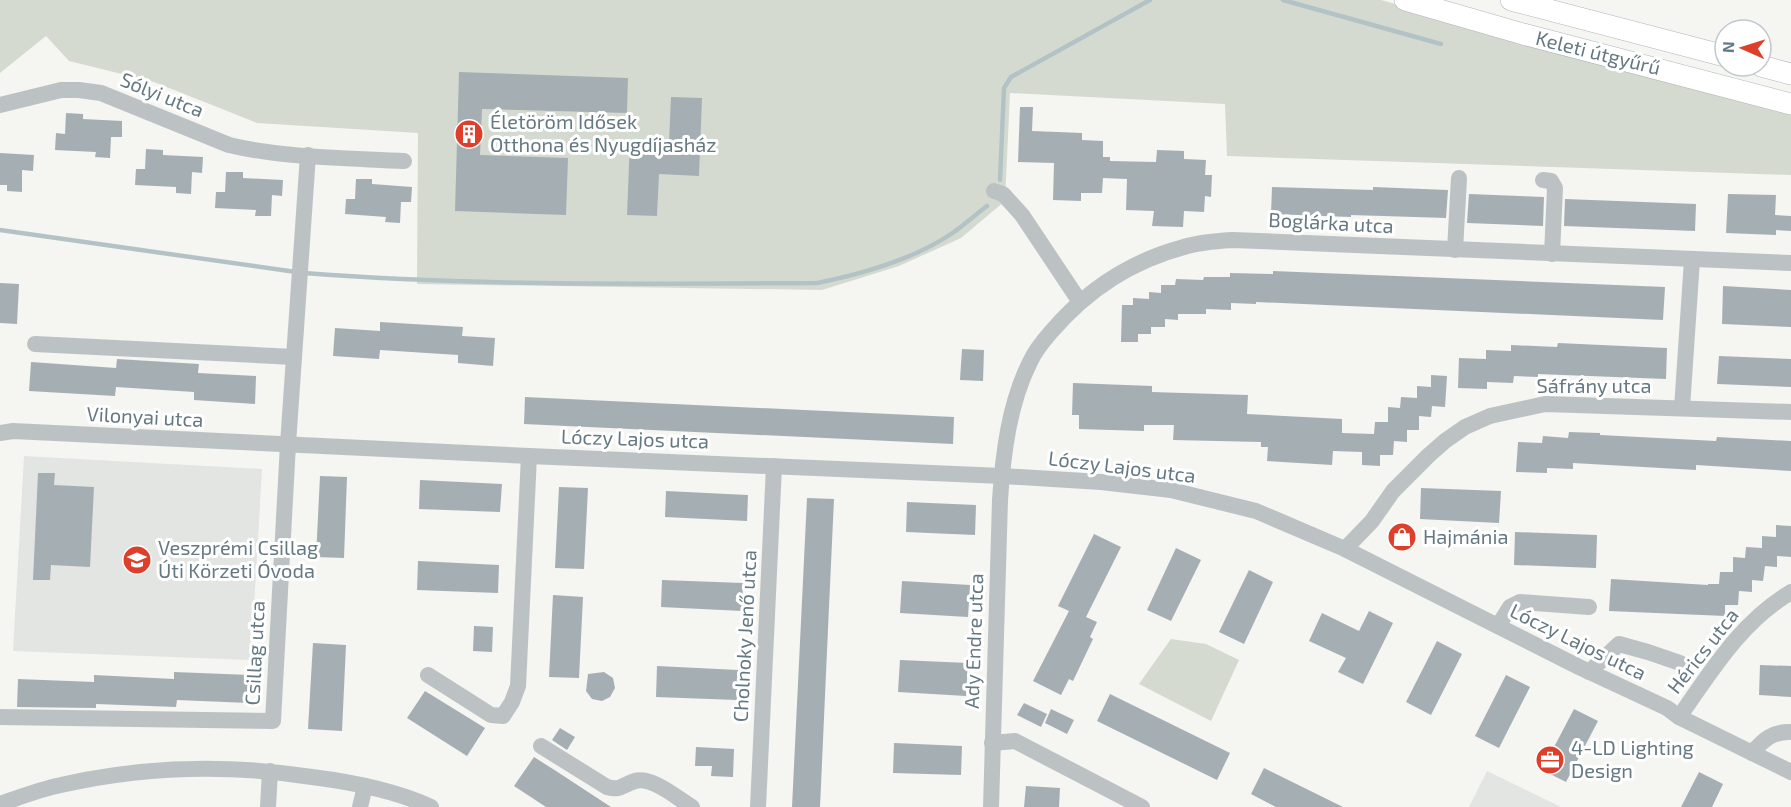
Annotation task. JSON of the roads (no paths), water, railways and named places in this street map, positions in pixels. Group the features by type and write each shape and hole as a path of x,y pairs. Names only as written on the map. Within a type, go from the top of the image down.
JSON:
{"main road":[{"name":"Keleti útgyűrű","path":"1405,0 1523,34 1791,104"},
{"name":"Keleti útgyűrű","path":"1511,0 1713,53"},
{"path":"1773,69 1791,74"}],"street":[{"name":"Sólyi utca","path":"0,105 61,90 101,93 229,145 308,155 404,161"},
{"path":"288,444 308,155"},
{"path":"1455,250 1459,178"},
{"path":"1543,180 1551,181 1555,188 1552,254"},
{"path":"994,191 1003,194 1022,215 1080,302"},
{"name":"Boglárka utca","path":"1002,476 1011,416 1021,383 1031,360 1044,340 1080,302 1099,287 1143,262 1186,246 1233,240 1791,263"},
{"path":"1682,408 1692,260"},
{"path":"35,344 294,357"},
{"name":"Sáfrány utca","path":"1345,549 1371,521 1393,491 1437,448 1465,427 1490,416 1545,404 1791,412"},
{"name":"Vilonyai utca","path":"0,433 25,432 288,444"},
{"name":"Lóczy Lajos utca","path":"288,444 1002,476 1101,482 1172,490 1256,511 1345,549 1791,772"},
{"name":"Csillag utca","path":"0,717 273,721 288,444"},
{"path":"428,675 491,715 503,716 512,702 518,686 529,456"},
{"name":"Cholnoky Jenő utca","path":"758,807 774,466"},
{"name":"Ady Endre utca","path":"991,807 1002,476"},
{"name":"Hérics utca","path":"1679,717 1722,654 1740,633 1773,604 1791,592"},
{"path":"1498,626 1510,607 1520,602 1588,607"},
{"path":"1589,672 1618,644 1680,663"},
{"path":"1752,753 1764,738 1781,731 1791,732"},
{"path":"992,743 1015,741 1142,807"},
{"path":"541,746 607,787 616,789 636,781 650,781 692,807"},
{"path":"0,804 59,785 133,772 181,768 270,771 365,786 431,807"},
{"path":"268,807 270,771"},
{"path":"360,807 365,786"}],"waterway":[{"path":"1000,180 1004,88 1011,77 1150,0"},
{"path":"1283,0 1441,44"},
{"path":"304,273 496,282 817,283 903,259 951,234 987,206"},
{"path":"0,230 296,272"}],"place":[{"name":"Életöröm Idősek Otthona és Nyugdíjasház","path":"469,134"},
{"name":"Hajmánia","path":"1402,537"},
{"name":"Veszprémi Csillag Úti Körzeti Óvoda","path":"137,560"},
{"name":"4-LD Lighting Design","path":"1550,760"}]}
